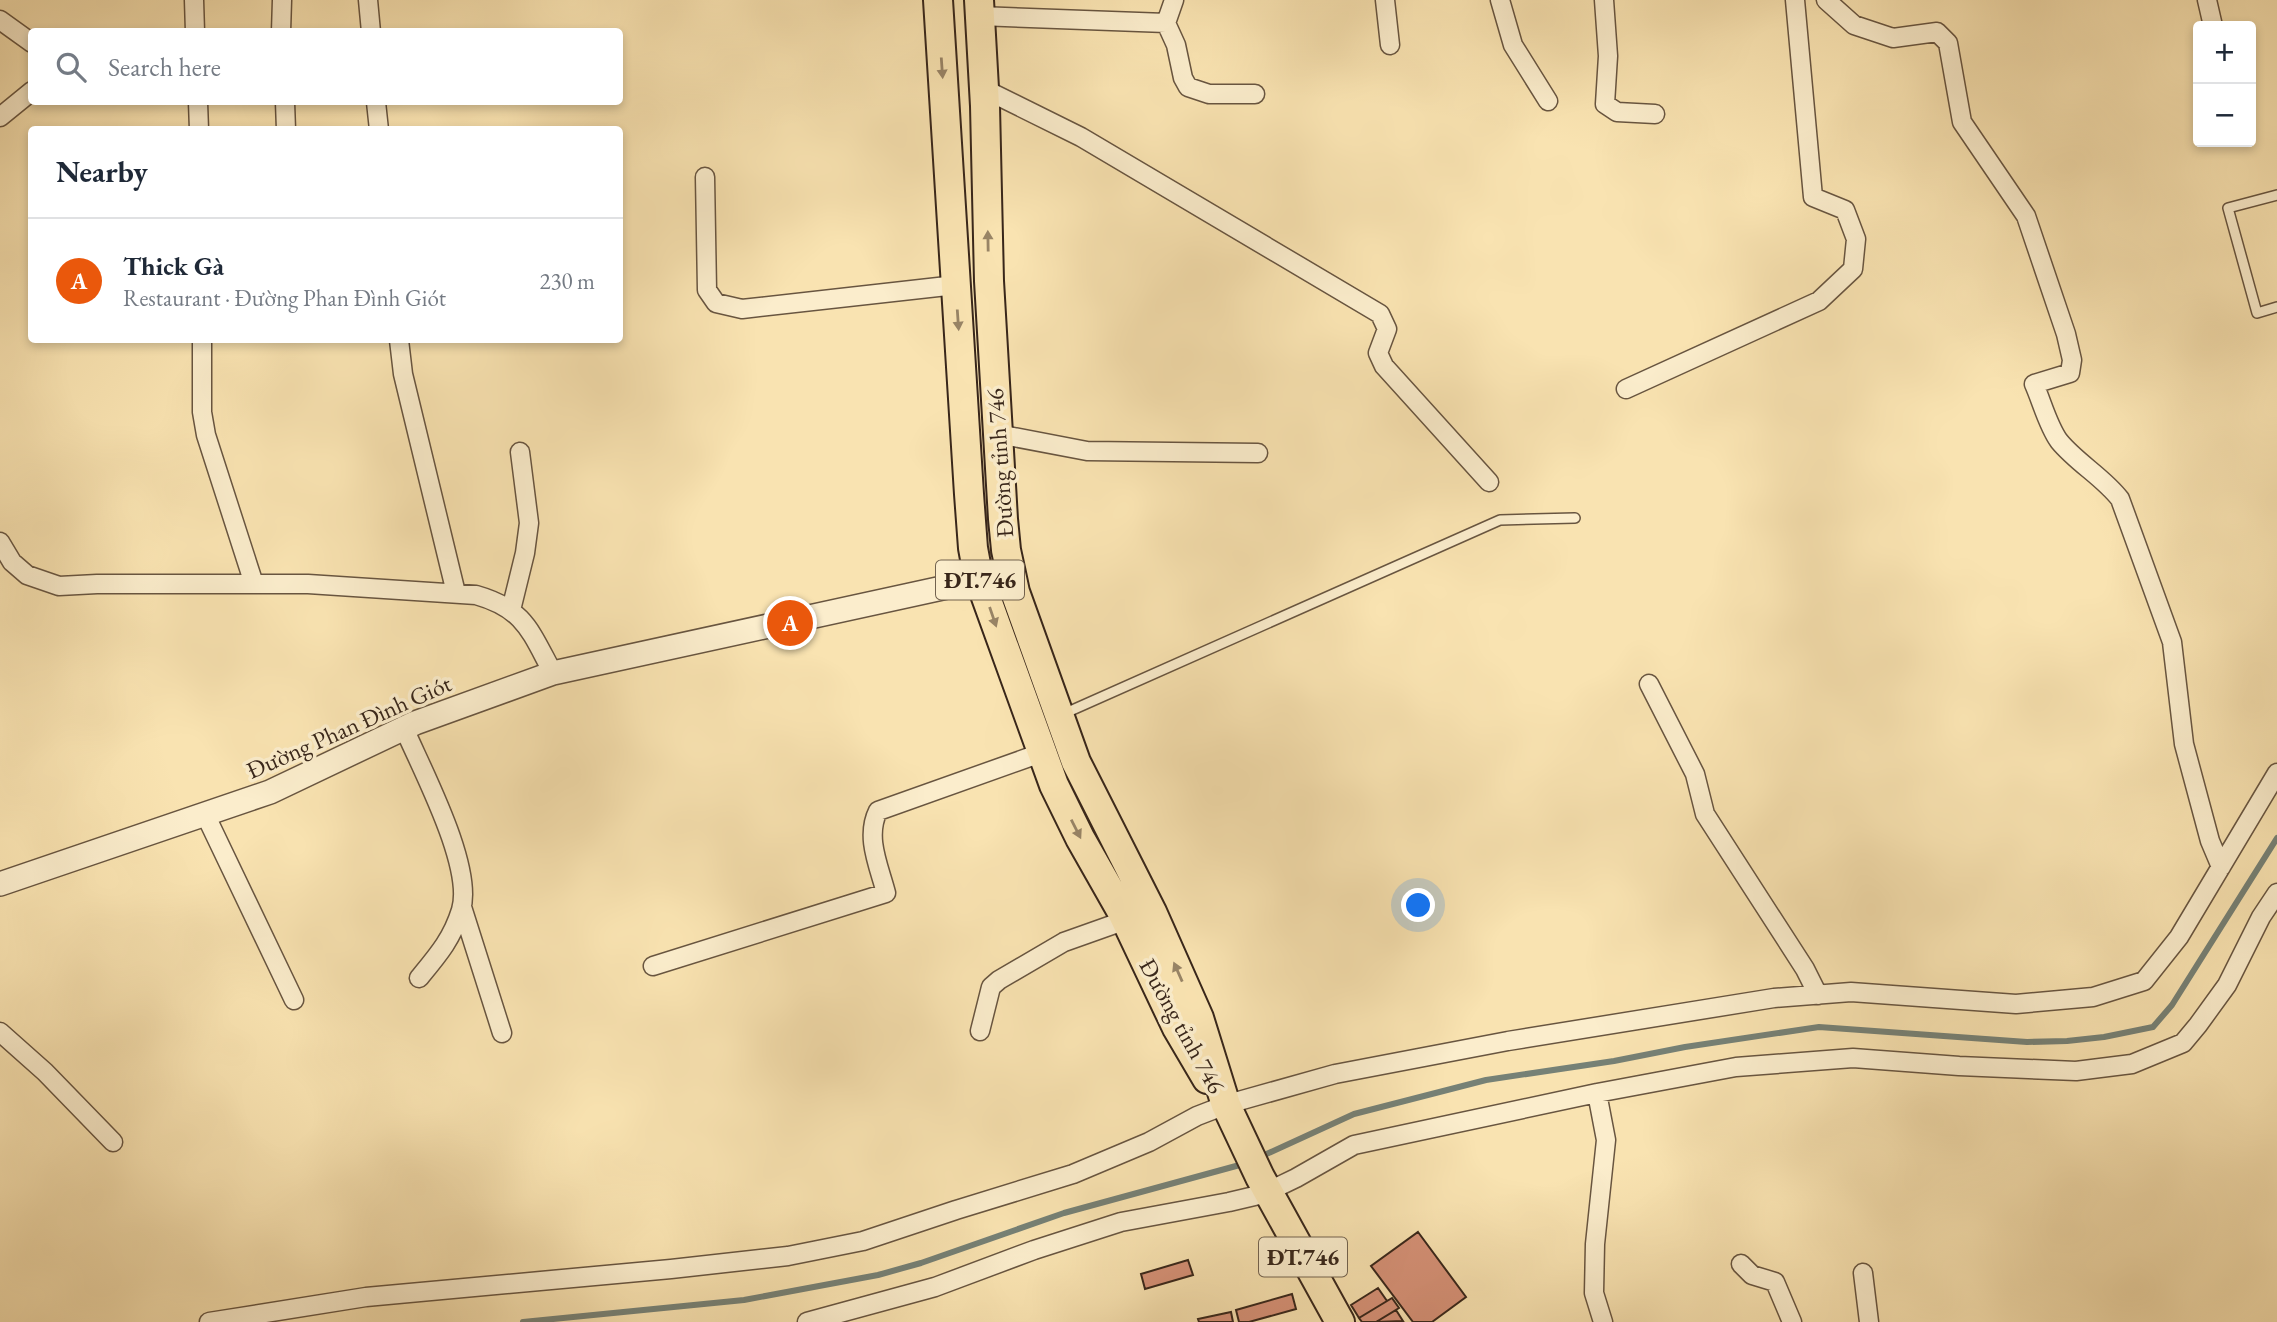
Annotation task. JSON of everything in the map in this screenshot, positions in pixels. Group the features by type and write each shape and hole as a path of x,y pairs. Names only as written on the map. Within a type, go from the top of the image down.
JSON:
{"main road":[{"name":"Đường tỉnh 746","path":"938,0 973,548 980,580 1041,753 1080,838 1126,920 1177,1028 1226,1105"},
{"name":"Đường tỉnh 746","path":"979,8 989,281 1003,519 1011,573 1076,762 1152,912 1199,1018 1226,1105"},
{"name":"ĐT.746","path":"1226,1105 1267,1192 1337,1321"}],"street":[{"path":"194,0 195,28"},
{"path":"281,28 282,0"},
{"path":"368,0 371,28"},
{"path":"1174,0 1166,23 1176,45 1183,78 1188,87 1209,94 1255,94"},
{"path":"1385,0 1390,45"},
{"path":"1500,0 1513,45 1548,101"},
{"path":"1604,0 1608,55 1605,104 1617,112 1655,114"},
{"path":"1626,389 1819,300 1853,268 1856,239 1845,210 1813,197 1794,0"},
{"path":"1826,0 1854,25 1894,38 1937,32 1948,43 1962,122 2026,216 2066,334 2071,360 2070,373 2034,384 2058,439 2090,472 2109,485 2120,499 2172,642 2185,744 2210,841 2221,867"},
{"path":"2207,0 2212,21"},
{"path":"979,8 1166,23"},
{"path":"0,20 28,40"},
{"path":"984,89 1081,136 1380,314 1387,329 1378,353 1384,366 1489,482"},
{"path":"0,117 28,94"},
{"path":"198,105 198,126"},
{"path":"285,105 286,126"},
{"path":"376,105 379,126"},
{"path":"705,177 708,290 716,303 742,309 956,285"},
{"path":"202,343 202,412 206,435 254,584"},
{"path":"399,343 403,374 456,593"},
{"path":"998,434 1087,452 1258,453"},
{"path":"511,610 525,554 529,523 520,453"},
{"path":"0,542 12,562 27,575 58,586 308,584 476,595 500,602 520,618 553,673"},
{"name":"Đường Phan Đình Giót","path":"0,884 270,792 404,728 553,673 1011,573"},
{"path":"1649,684 1695,774 1705,814 1805,969 1818,995"},
{"path":"404,728 452,840 461,876 462,907 502,1033"},
{"path":"653,966 886,893 872,843 872,824 878,811 1041,753"},
{"path":"209,1322 366,1297 788,1256 863,1241 1073,1174 1226,1105 1335,1074 1481,1046 1774,998 1851,992 2016,1004 2093,997 2144,981 2179,937 2277,773"},
{"path":"205,814 294,1000"},
{"path":"807,1322 935,1287 1034,1250 1121,1222 1229,1202 1267,1192 1354,1145 1597,1093 1736,1067 1853,1058 2077,1071 2133,1064 2183,1043 2191,1034 2227,985 2260,917 2277,892"},
{"path":"419,978 447,945 462,907"},
{"path":"980,1031 991,987 999,980 1064,942 1126,920"},
{"path":"0,1032 45,1072 113,1142"},
{"path":"1597,1093 1606,1140 1595,1244 1594,1293 1603,1322"},
{"path":"1741,1264 1752,1275 1775,1282 1792,1322"},
{"path":"1863,1273 1869,1322"}],"lane":[{"path":"2277,195 2228,208 2257,313 2277,307"},
{"path":"1059,716 1500,520 1575,518"}],"building":[{"path":"1418,1232 1466,1297 1432,1322 1413,1322 1371,1266"},
{"path":"1188,1260 1193,1275 1145,1289 1141,1274"},
{"path":"1378,1288 1387,1301 1359,1318 1351,1305"},
{"path":"1292,1294 1296,1309 1249,1322 1239,1322 1236,1310"},
{"path":"1392,1298 1399,1308 1376,1322 1362,1322 1359,1318"},
{"path":"1396,1310 1403,1321 1376,1322"},
{"path":"1231,1312 1233,1322 1199,1322 1198,1319"}],"waterway":[{"path":"1260,1157 1354,1114 1486,1080 1819,1027 2027,1042 2104,1037 2153,1027 2172,1005 2277,838"},
{"path":"523,1322 744,1300 878,1275 921,1263 1064,1213 1247,1163"}],"place":[{"name":"Thick Gà","path":"790,623"}]}
